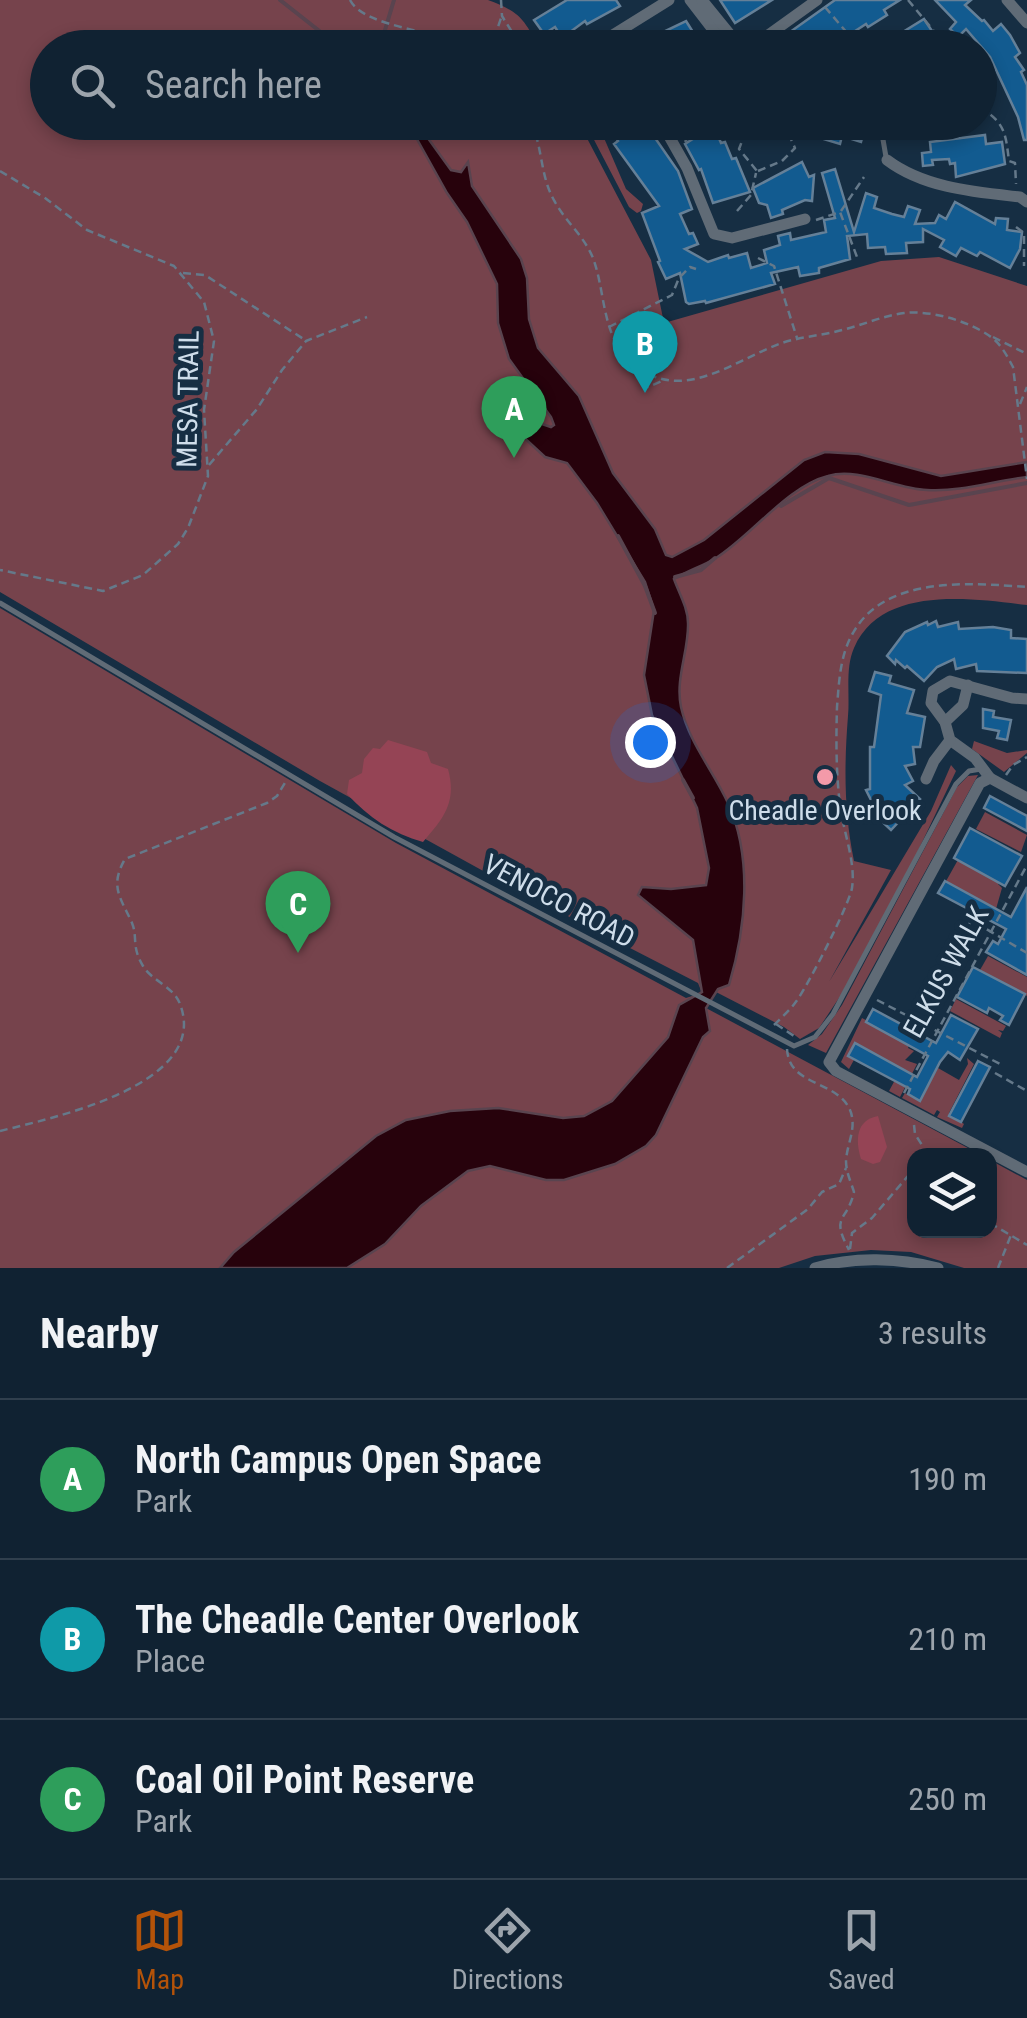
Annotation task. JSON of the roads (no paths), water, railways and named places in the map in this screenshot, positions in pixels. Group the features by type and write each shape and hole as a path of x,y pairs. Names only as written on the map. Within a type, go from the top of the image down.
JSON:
{"street":[{"path":"621,30 670,0"},
{"path":"690,0 713,30"},
{"path":"702,0 726,30"},
{"path":"1008,0 1027,24"},
{"path":"777,30 820,2"},
{"path":"671,140 714,234 732,238 812,220"},
{"path":"887,160 912,175 946,186 1023,195"},
{"path":"1027,699 950,681 934,690 933,709 945,722 950,740 975,758 990,778 1027,798"},
{"path":"945,722 963,705 968,685"},
{"path":"926,778 950,740"},
{"path":"990,778 980,783 829,1062 836,1071 1027,1172"},
{"path":"815,1268 851,1256 938,1268"}],"lane":[{"path":"883,140 887,160"},
{"name":"VENOCO ROAD","path":"0,603 394,836 788,1045 801,1044 815,1036 833,1014 962,776 974,769 984,771 990,778"}],"waterway":[{"path":"280,0 318,30"},
{"path":"385,30 394,0"},
{"path":"781,506 829,478 909,505 1027,483"},
{"path":"618,536 655,613"},
{"path":"675,577 701,570 715,558"},
{"path":"683,780 693,798"}],"place":[{"name":"The Cheadle Center Overlook","path":"645,393"},
{"name":"North Campus Open Space","path":"514,458"},
{"name":"Cheadle Overlook","path":"825,777"},
{"name":"Coal Oil Point Reserve","path":"298,953"}]}
